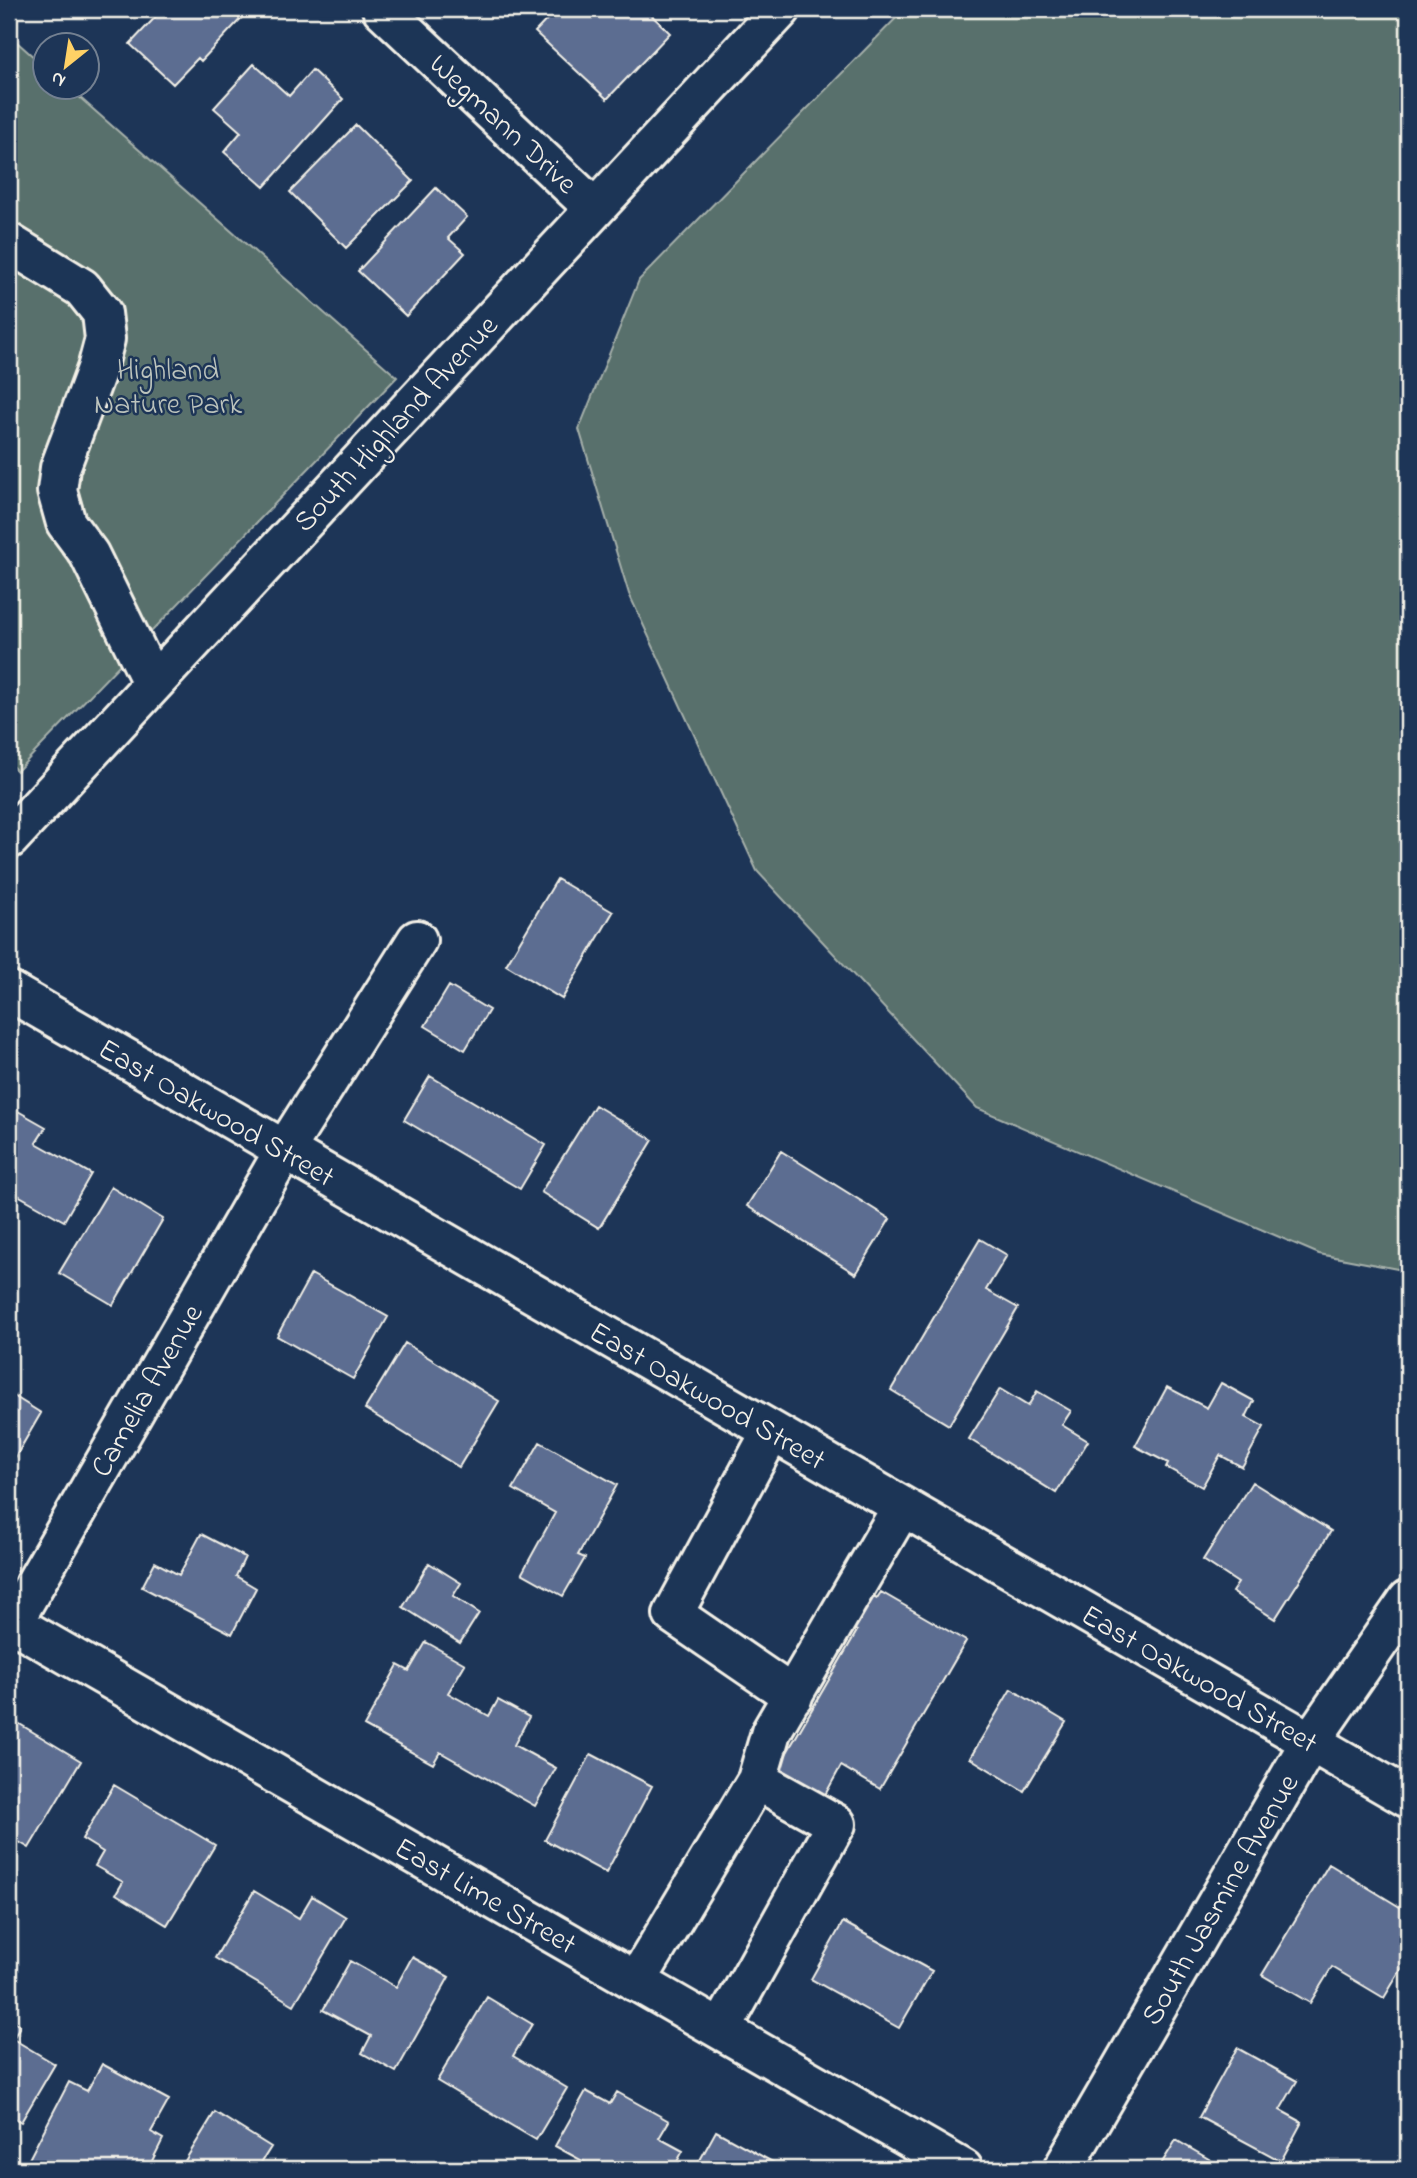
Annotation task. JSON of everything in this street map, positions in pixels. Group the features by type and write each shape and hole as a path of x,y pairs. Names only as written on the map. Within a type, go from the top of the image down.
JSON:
{"street":[{"name":"Wegmann Drive","path":"382,9 595,209"},
{"name":"South Highland Avenue","path":"9,839 152,682 781,9"},
{"path":"9,243 82,288 102,313 105,339 97,369 60,468 57,491 66,523 89,554 152,682"},
{"name":"Camelia Avenue","path":"10,1624 284,1151 417,940"},
{"name":"East Oakwood Street","path":"9,991 1408,1798"},
{"path":"771,1432 673,1614 793,1696"},
{"path":"636,1982 757,1780 771,1732 902,1507"},
{"name":"South Jasmine Avenue","path":"1063,2169 1310,1742 1408,1600"},
{"name":"East Lime Street","path":"10,1624 963,2169"},
{"path":"721,2030 836,1824 757,1780"}],"green space":[{"path":"905,9 1408,9 1408,1271 1319,1254 977,1108 757,871 629,594 579,429 639,280"},
{"name":"Highland Nature Park","path":"9,35 32,55 32,102 85,102 397,377 17,771 9,763"}],"building":[{"path":"163,9 249,10 201,61 198,58 173,84 130,44"},
{"path":"557,9 583,9 592,17 600,9 645,9 670,33 607,99 535,32"},
{"path":"254,64 289,96 312,70 343,99 264,187 224,152 241,132 214,108"},
{"path":"356,125 413,181 346,248 290,192"},
{"path":"436,188 467,217 448,238 465,253 406,316 358,271"},
{"path":"557,879 613,912 562,999 506,965"},
{"path":"449,986 489,1010 465,1050 425,1026"},
{"path":"430,1076 546,1145 520,1189 404,1120"},
{"path":"595,1105 653,1140 599,1228 541,1192"},
{"path":"9,1106 46,1127 36,1143 91,1174 64,1221 9,1190"},
{"path":"781,1151 890,1219 856,1274 747,1206"},
{"path":"111,1187 163,1219 113,1305 59,1273"},
{"path":"980,1239 1007,1255 986,1290 1018,1308 949,1425 891,1390"},
{"path":"311,1274 388,1317 353,1379 277,1336"},
{"path":"405,1343 499,1401 459,1467 365,1409"},
{"path":"1221,1383 1254,1401 1246,1417 1264,1427 1242,1467 1220,1455 1202,1487 1166,1467 1168,1463 1135,1446 1167,1387 1207,1408"},
{"path":"1000,1389 1028,1406 1037,1391 1071,1411 1062,1425 1088,1441 1056,1493 969,1439"},
{"path":"9,1393 41,1413 9,1468"},
{"path":"540,1442 617,1485 578,1555 585,1558 563,1596 522,1573 555,1513 513,1489"},
{"path":"1252,1482 1331,1531 1275,1619 1232,1592 1238,1583 1203,1560"},
{"path":"201,1534 245,1557 236,1576 256,1588 232,1634 142,1587 155,1562 179,1575"},
{"path":"429,1563 461,1583 453,1596 479,1613 460,1643 403,1607"},
{"path":"861,1590 877,1598 881,1592 966,1641 880,1789 841,1766 825,1795 778,1768 857,1631 842,1622"},
{"path":"426,1642 465,1664 448,1693 489,1716 498,1700 529,1717 514,1745 556,1768 535,1806 440,1752 433,1764 364,1726 398,1665 409,1671"},
{"path":"1011,1689 1066,1722 1024,1791 970,1758"},
{"path":"18,1723 81,1761 29,1848 9,1836 9,1739"},
{"path":"591,1754 652,1786 606,1873 545,1840"},
{"path":"114,1785 215,1845 167,1925 116,1894 123,1882 95,1866 103,1852 82,1839"},
{"path":"1329,1864 1408,1912 1408,1958 1384,1998 1332,1967 1310,2003 1262,1975"},
{"path":"254,1891 299,1918 312,1896 346,1917 294,2005 215,1958"},
{"path":"843,1922 932,1971 899,2028 811,1979"},
{"path":"412,1957 449,1977 396,2072 362,2053 371,2036 323,2010 350,1961 396,1987"},
{"path":"487,1997 532,2024 513,2056 567,2088 536,2140 437,2081"},
{"path":"9,2019 20,2026 13,2039 55,2064 21,2122 9,2115"},
{"path":"1237,2048 1297,2081 1280,2110 1302,2122 1281,2161 1199,2117"},
{"path":"102,2064 169,2100 151,2132 163,2139 148,2169 49,2169 29,2159 69,2082 87,2091"},
{"path":"586,2091 610,2104 617,2092 669,2121 659,2138 683,2151 673,2169 597,2169 555,2146"},
{"path":"215,2112 271,2147 257,2169 180,2169"},
{"path":"716,2131 778,2165 776,2169 695,2169"},
{"path":"1176,2140 1226,2169 1158,2169"}]}
